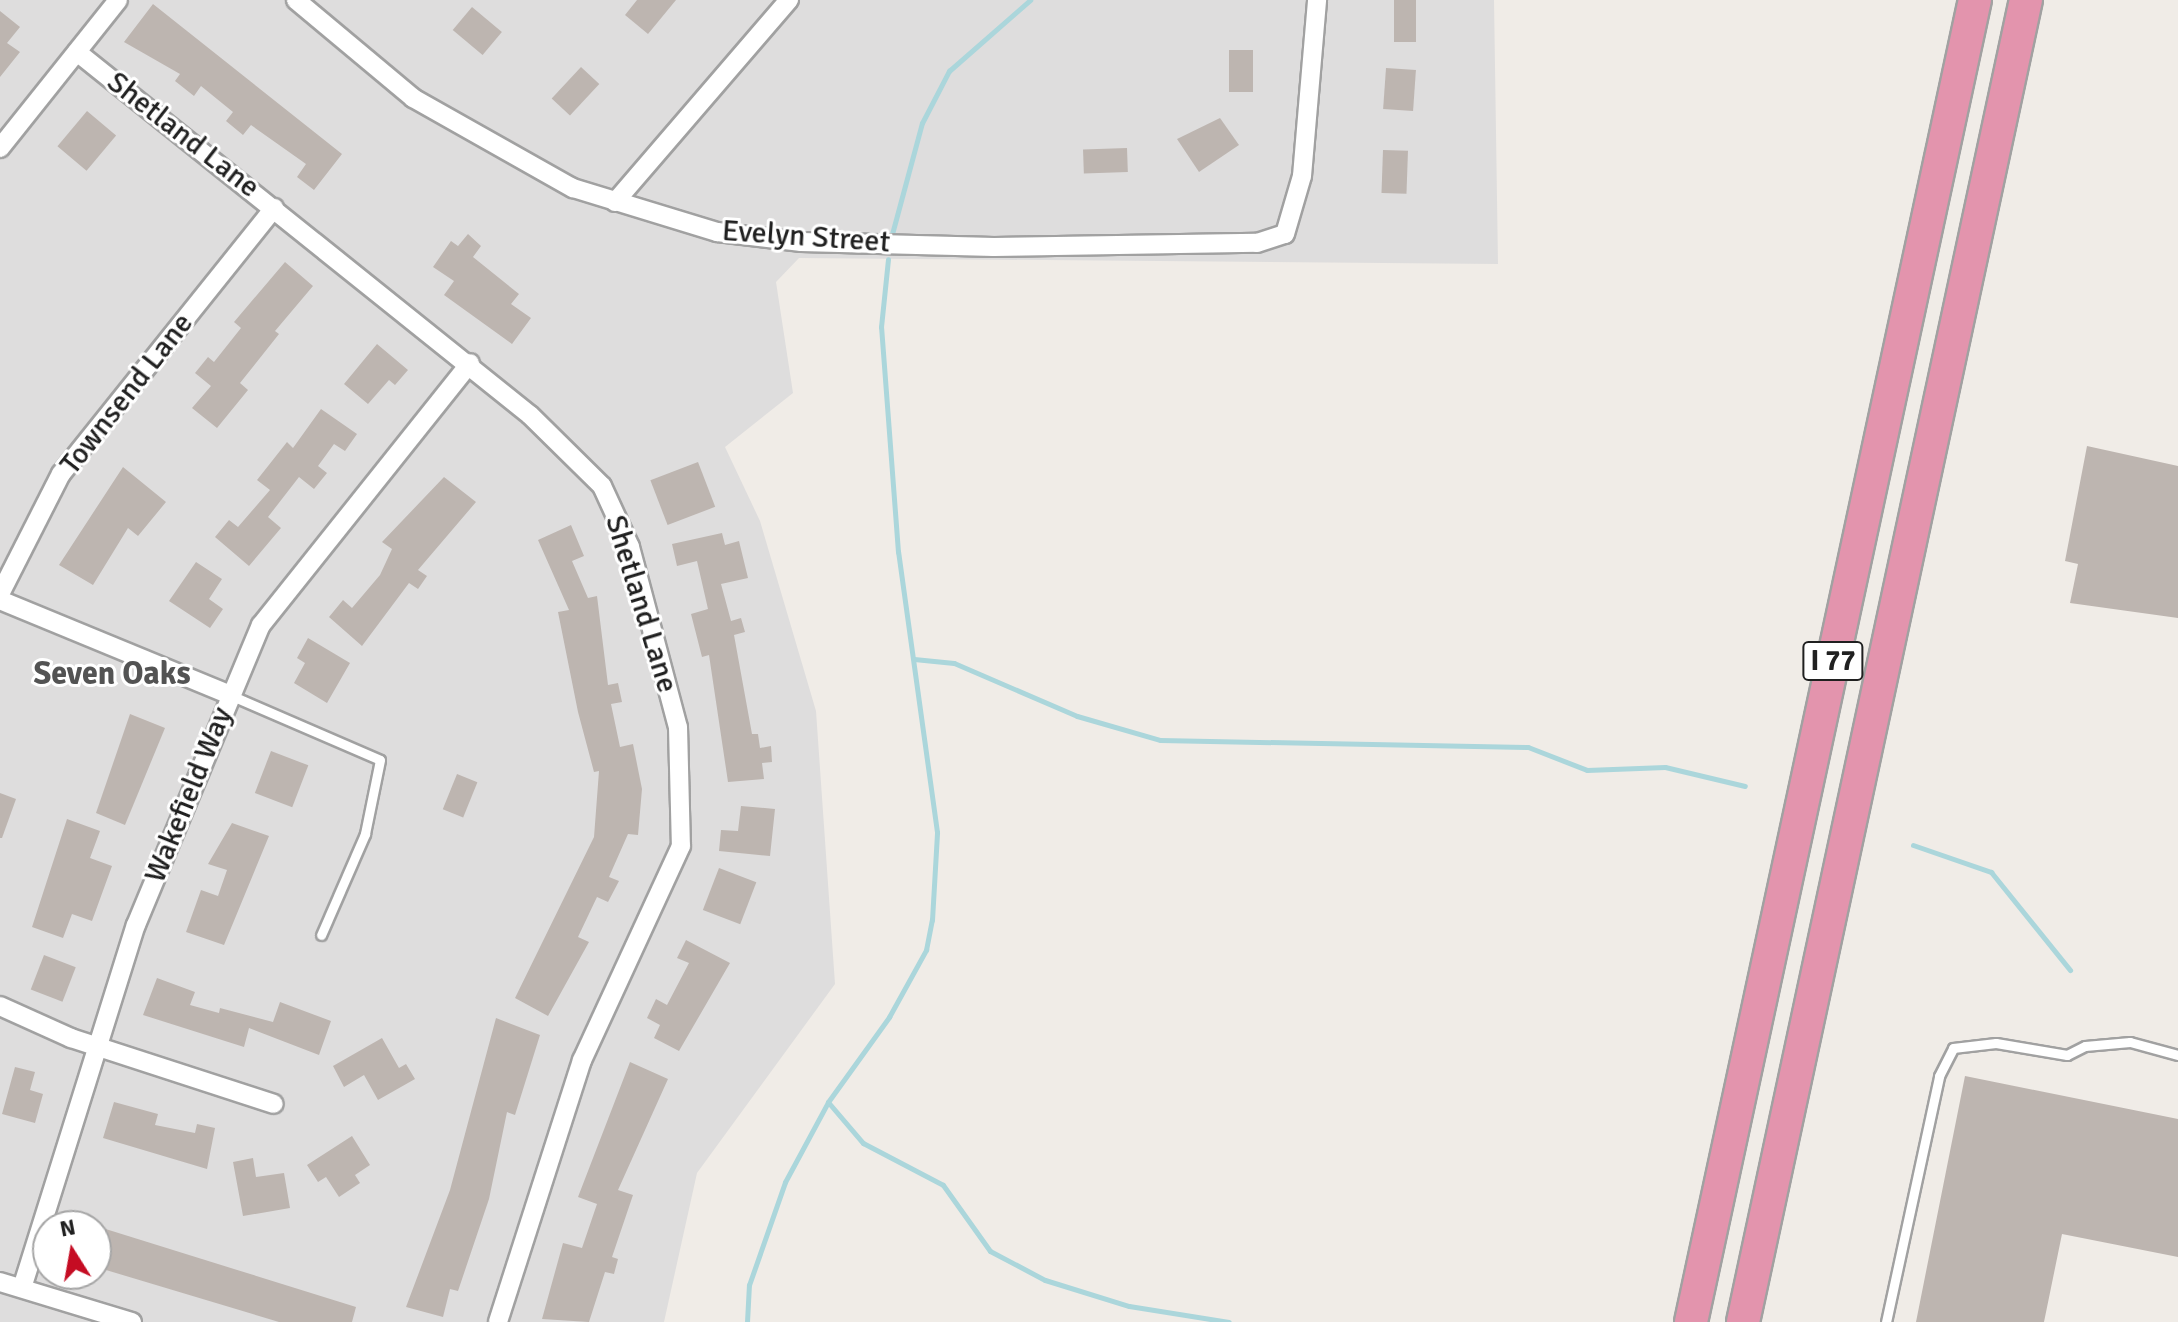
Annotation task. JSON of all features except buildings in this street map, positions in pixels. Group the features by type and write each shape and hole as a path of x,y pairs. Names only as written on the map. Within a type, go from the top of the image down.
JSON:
{"highway":[{"name":"I 77","path":"1691,1322 1975,0"},
{"name":"I 77","path":"1743,1322 2026,0"}],"street":[{"path":"0,148 118,0"},
{"name":"Evelyn Street","path":"296,0 413,98 471,136 573,188 717,232 801,242 1257,243 1285,234 1302,176 1317,0"},
{"path":"615,202 789,0"},
{"name":"Shetland Lane","path":"77,52 470,363 602,486 630,547 678,727 684,771 681,846 582,1060 498,1322"},
{"name":"Townsend Lane","path":"0,594 61,474 274,208"},
{"name":"Wakefield Way","path":"22,1288 136,925 261,625 470,363"},
{"path":"0,600 230,695"},
{"path":"0,1006 100,1047 274,1104"},
{"path":"0,1282 132,1322"}],"lane":[{"path":"230,695 380,760 365,834 321,935"},
{"path":"1886,1322 1939,1076 1953,1048 1996,1043 2067,1055 2085,1046 2130,1042 2178,1055"}],"shaded area":[{"path":"0,0 1494,0 1498,264 799,258 776,282 793,393 725,447 760,521 816,711 835,984 697,1173 664,1322 0,1322"}],"waterway":[{"path":"892,234 922,123 949,71 1030,0"},
{"path":"747,1322 749,1285 785,1182 828,1102 889,1017 926,950 932,920 937,832 898,552 881,327 888,259"},
{"path":"914,659 954,663 1077,716 1160,740 1528,747 1587,770 1665,767 1745,786"},
{"path":"1913,845 1991,872 2070,970"},
{"path":"828,1102 863,1143 943,1185 990,1251 1045,1280 1129,1306 1229,1322"}],"district":[{"name":"Seven Oaks","path":"112,674"}]}
